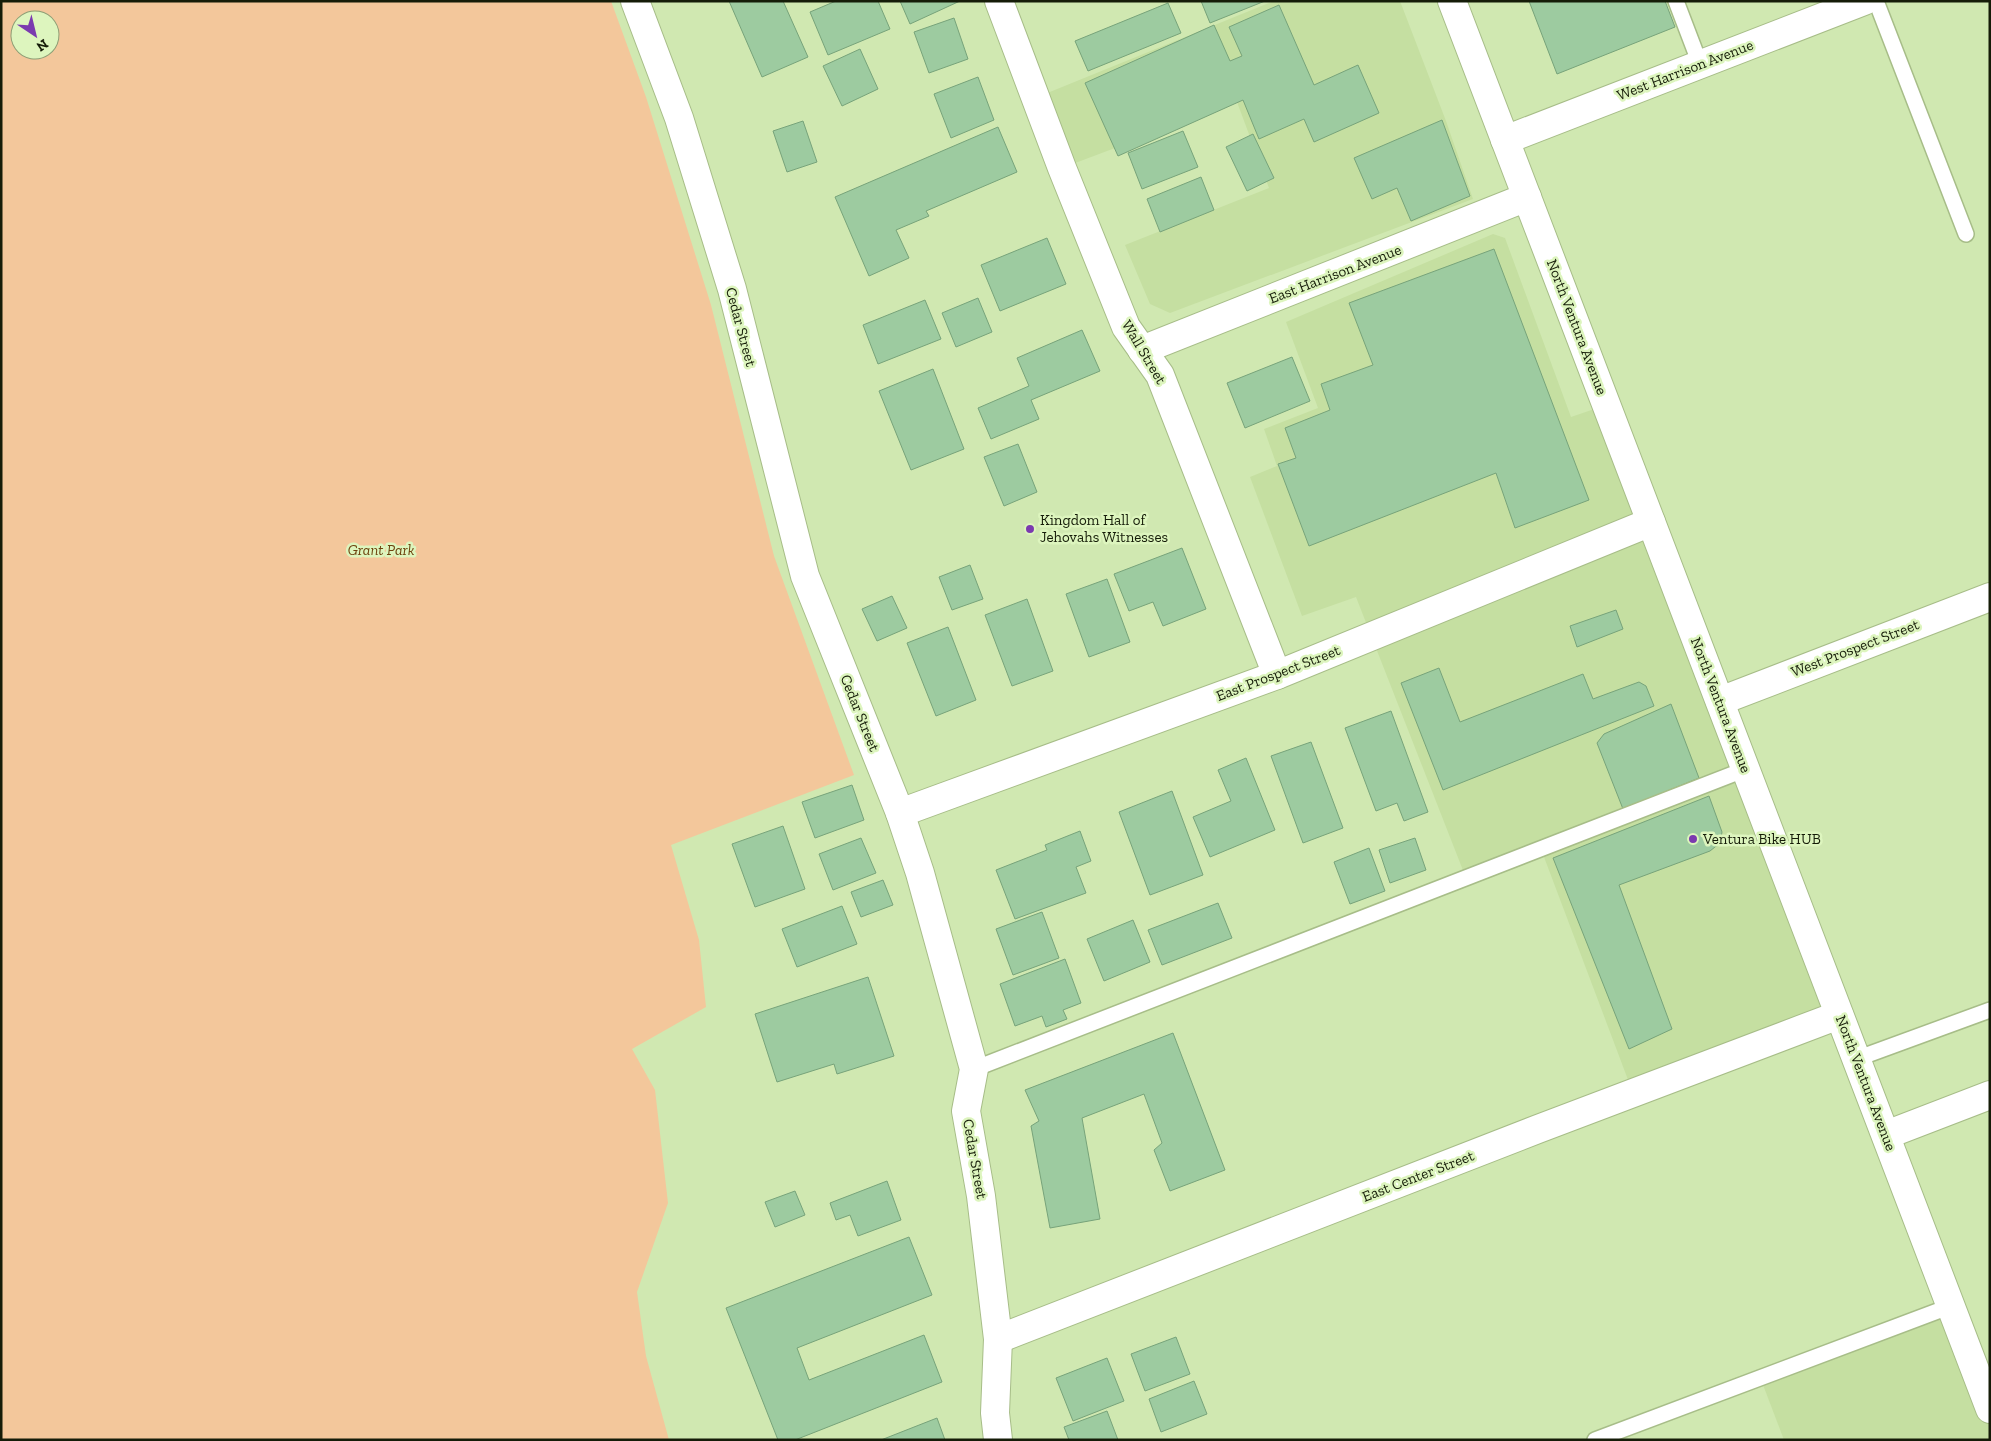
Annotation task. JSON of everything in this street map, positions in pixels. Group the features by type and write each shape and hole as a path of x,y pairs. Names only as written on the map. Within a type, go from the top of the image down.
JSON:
{"street":[{"name":"Cedar Street","path":"635,1 678,118 732,289 805,576 900,813 920,873 974,1069 966,1111 983,1204 998,1339 995,1413 998,1440"},
{"name":"Wall Street","path":"999,1 1062,168 1126,327 1160,374 1276,675"},
{"name":"North Ventura Avenue","path":"1452,1 1990,1409"},
{"name":"West Harrison Avenue","path":"1505,140 1864,1"},
{"name":"East Harrison Avenue","path":"1142,350 1527,197"},
{"name":"East Prospect Street","path":"900,813 1276,675 1651,522"},
{"name":"West Prospect Street","path":"1720,701 1990,597"},
{"name":"East Center Street","path":"998,1339 1839,1015"},
{"path":"1886,1135 1990,1095"}],"lane":[{"path":"1676,1 1700,64"},
{"path":"1876,1 1966,234"},
{"path":"974,1069 1746,769"},
{"path":"1856,1059 1990,1010"},
{"path":"1595,1440 1951,1306"}],"shaded area":[{"path":"1274,1 1400,1 1446,121 1473,199 1170,313 1150,304 1125,245 1269,188 1237,102 1062,168 1035,98"},
{"path":"1493,234 1505,238 1571,417 1606,405 1839,1015 1633,1093 1541,849 1466,878 1356,597 1302,616 1250,477 1277,466 1264,429 1318,408 1286,322"},
{"path":"1951,1306 1990,1409 1990,1440 1784,1440 1760,1377"}],"green space":[{"name":"Grant Park","path":"1,1 611,1 646,97 711,305 774,556 854,775 671,845 699,940 706,1007 632,1049 655,1090 668,1203 637,1292 646,1356 669,1440 1,1440"}],"building":[{"path":"729,1 783,1 808,57 762,77"},
{"path":"836,1 878,1 890,29 828,55 810,12"},
{"path":"900,1 960,1 910,24"},
{"path":"1201,1 1265,1 1210,23"},
{"path":"1529,1 1665,1 1675,27 1557,74"},
{"path":"1168,3 1181,33 1088,71 1075,41"},
{"path":"1279,5 1314,85 1358,65 1379,113 1314,142 1304,119 1259,139 1243,100 1118,156 1085,83 1214,25 1230,61 1242,56 1229,27"},
{"path":"954,18 968,59 929,73 914,32"},
{"path":"860,49 878,89 842,106 823,66"},
{"path":"978,77 994,120 951,138 934,94"},
{"path":"1442,120 1470,196 1411,221 1397,188 1372,199 1354,158"},
{"path":"803,121 817,162 787,172 773,131"},
{"path":"998,127 1017,172 926,211 929,216 896,230 909,258 869,276 835,197"},
{"path":"1183,131 1198,167 1142,189 1128,153"},
{"path":"1253,134 1274,178 1247,191 1226,147"},
{"path":"1201,177 1214,210 1160,232 1147,199"},
{"path":"1047,238 1066,284 1000,311 981,265"},
{"path":"1494,249 1589,500 1515,528 1496,473 1309,546 1278,464 1296,458 1285,428 1330,410 1321,384 1373,365 1349,303"},
{"path":"978,298 992,332 956,347 942,313"},
{"path":"925,300 941,339 878,364 863,325"},
{"path":"1082,330 1100,371 1031,400 1039,419 991,439 978,408 1029,386 1017,358"},
{"path":"1292,357 1310,401 1245,428 1227,383"},
{"path":"933,369 964,449 911,470 879,391"},
{"path":"1018,444 1037,492 1004,506 984,457"},
{"path":"1182,548 1206,609 1163,626 1153,602 1129,611 1114,574"},
{"path":"970,565 983,599 952,610 939,577"},
{"path":"1107,579 1130,642 1089,657 1066,594"},
{"path":"892,596 907,628 877,641 862,609"},
{"path":"1027,599 1053,671 1012,686 985,615"},
{"path":"1616,610 1623,629 1577,647 1570,626"},
{"path":"948,627 976,700 936,716 907,643"},
{"path":"1439,668 1460,722 1583,674 1593,699 1639,682 1646,686 1654,706 1443,790 1401,683"},
{"path":"1671,704 1699,778 1623,809 1597,743 1604,734"},
{"path":"1391,711 1428,812 1404,821 1397,803 1376,811 1345,728"},
{"path":"1311,742 1343,828 1303,843 1271,756"},
{"path":"1246,758 1275,830 1210,857 1193,817 1231,801 1218,770"},
{"path":"852,785 864,820 815,838 802,802"},
{"path":"1172,791 1203,875 1150,895 1119,812"},
{"path":"1709,796 1722,832 1720,843 1710,851 1619,885 1672,1029 1629,1049 1553,858"},
{"path":"783,826 805,889 755,907 732,844"},
{"path":"1080,831 1091,861 1076,867 1086,893 1015,919 996,870 1047,850 1045,845"},
{"path":"861,838 876,873 833,890 819,854"},
{"path":"1415,838 1426,870 1390,883 1379,850"},
{"path":"1369,848 1385,891 1350,904 1334,862"},
{"path":"883,880 893,905 861,917 851,892"},
{"path":"1218,903 1232,938 1162,965 1148,930"},
{"path":"842,906 857,944 797,967 782,929"},
{"path":"1042,912 1059,958 1013,975 996,929"},
{"path":"1133,920 1150,962 1104,981 1087,939"},
{"path":"1065,959 1081,1003 1063,1010 1067,1019 1046,1027 1042,1016 1015,1026 1000,984"},
{"path":"868,977 894,1056 837,1074 834,1064 777,1082 755,1014"},
{"path":"1173,1033 1225,1170 1170,1191 1154,1150 1162,1143 1144,1094 1082,1118 1100,1219 1050,1228 1031,1126 1039,1121 1025,1090"},
{"path":"887,1181 901,1220 858,1236 850,1215 836,1220 830,1203"},
{"path":"795,1191 805,1215 775,1227 765,1202"},
{"path":"909,1237 932,1295 797,1348 809,1380 924,1335 942,1382 795,1440 778,1440 726,1308"},
{"path":"1176,1337 1190,1374 1145,1391 1131,1354"},
{"path":"1107,1358 1124,1401 1073,1421 1056,1378"},
{"path":"1194,1381 1207,1414 1161,1432 1149,1399"},
{"path":"1107,1411 1118,1440 1069,1440 1064,1427"},
{"path":"937,1418 945,1440 881,1440"}],"place":[{"name":"Kingdom Hall of Jehovahs Witnesses","path":"1030,529"},
{"name":"Ventura Bike HUB","path":"1693,839"}]}
